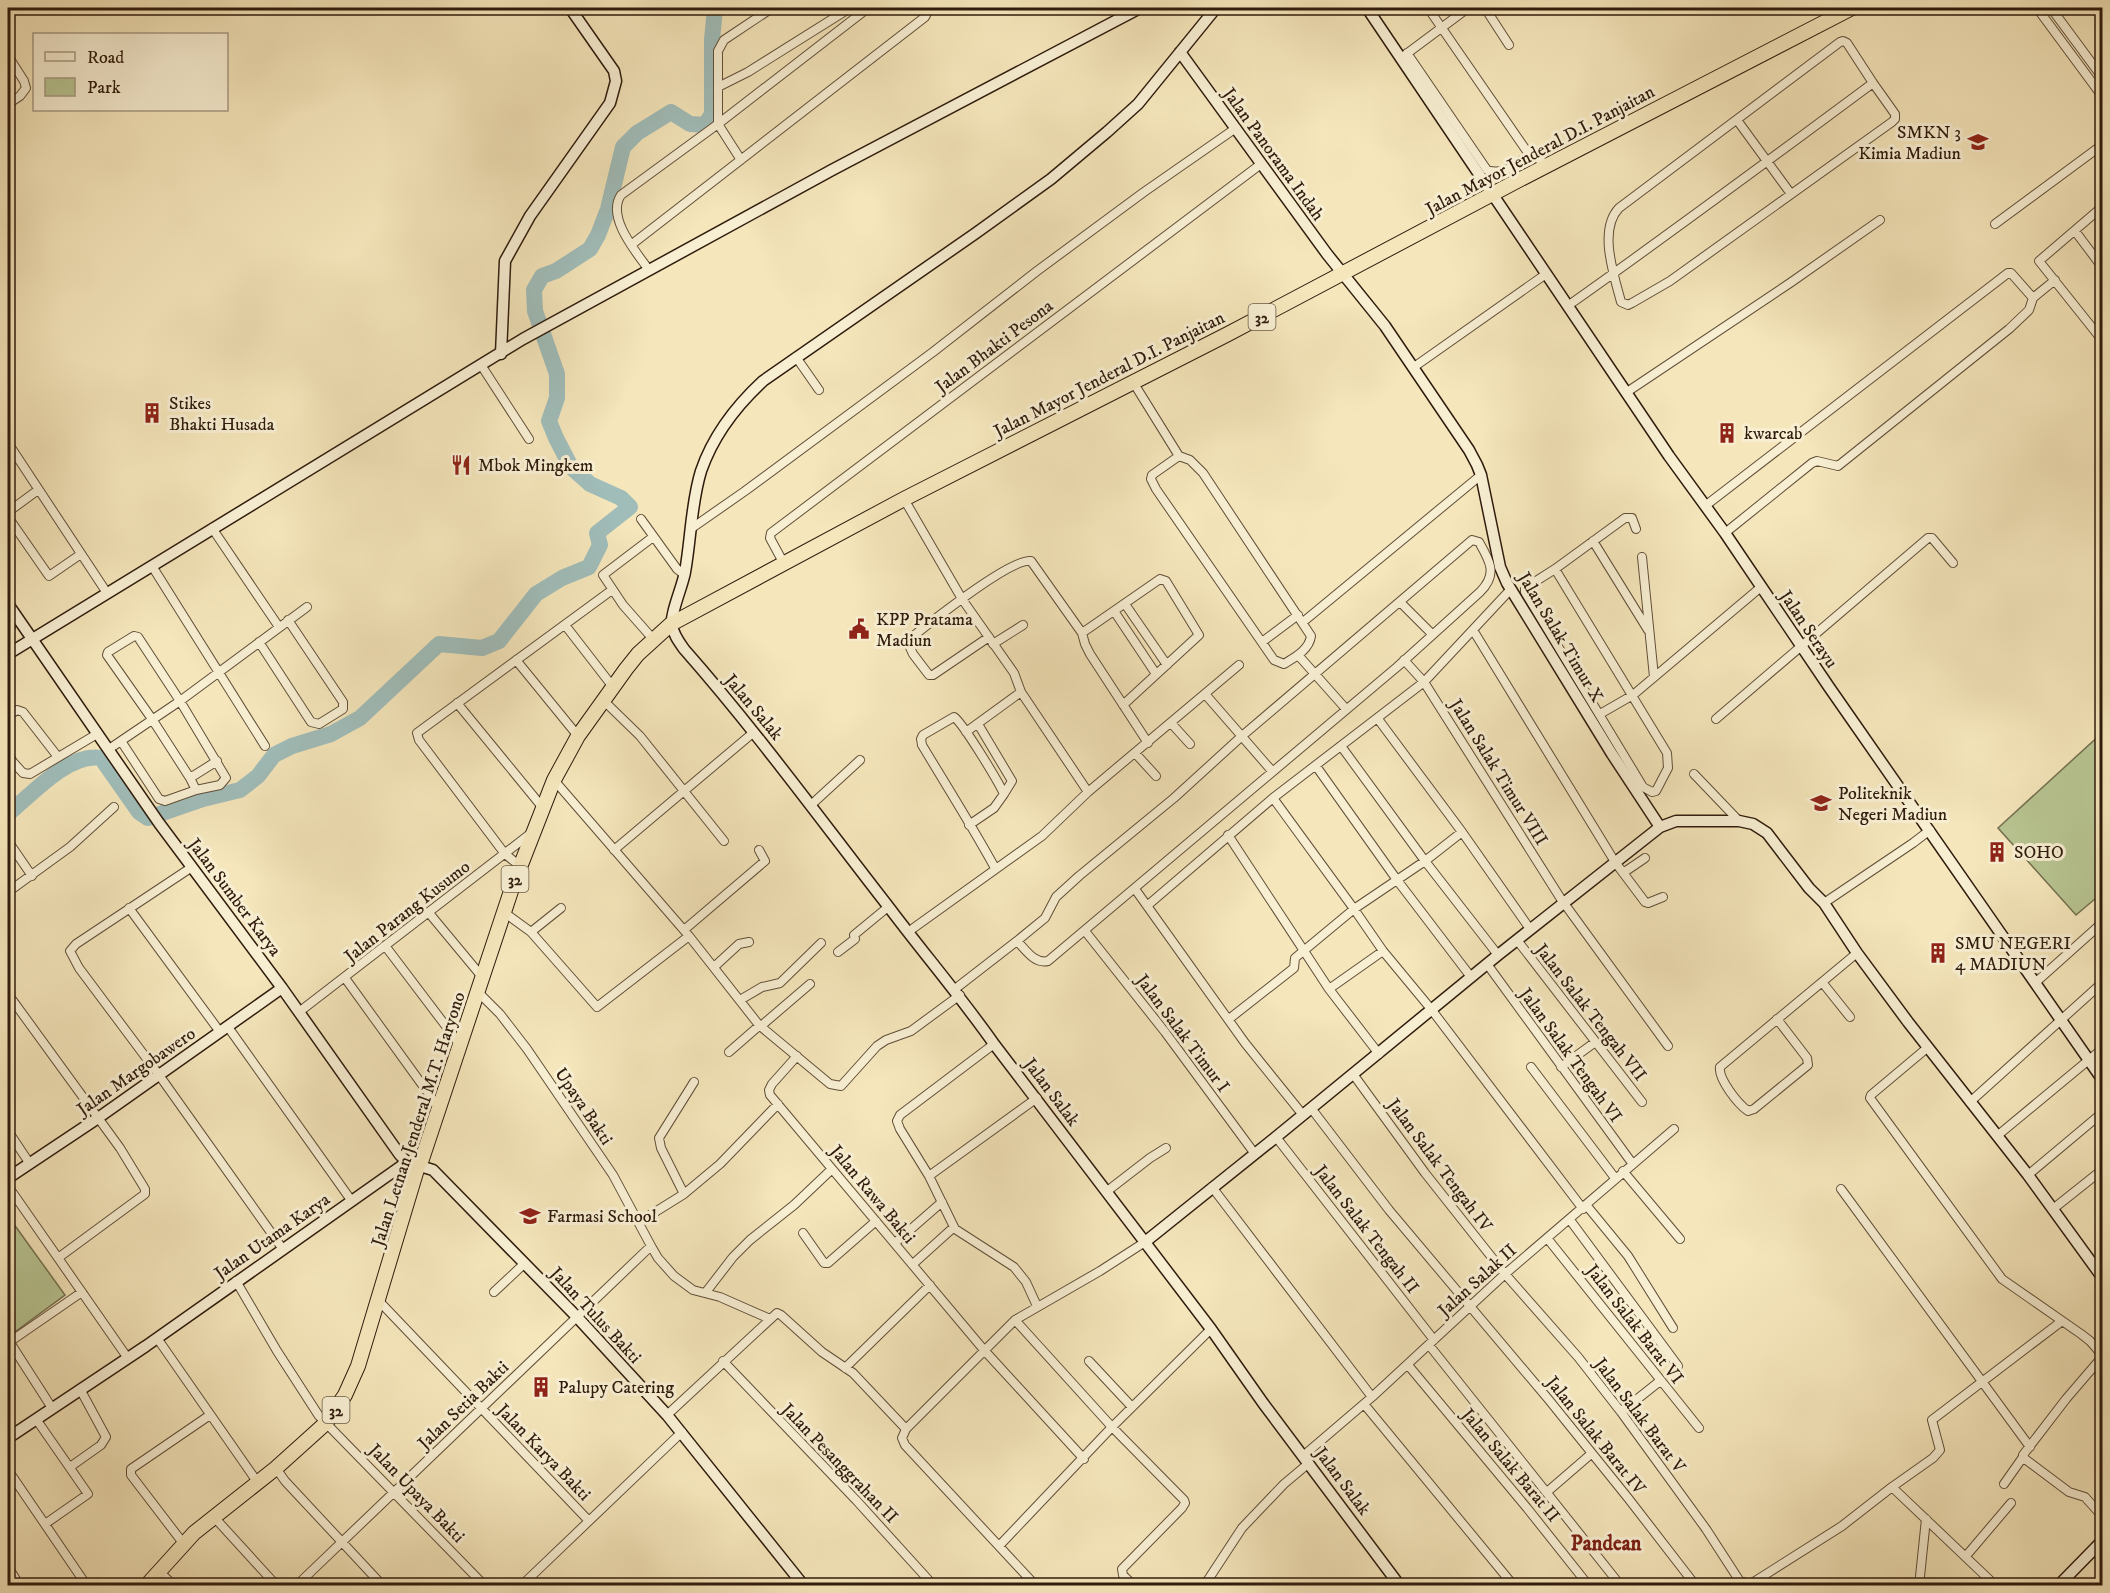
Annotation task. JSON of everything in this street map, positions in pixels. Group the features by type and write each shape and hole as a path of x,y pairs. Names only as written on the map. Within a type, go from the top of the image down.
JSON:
{"highway":[{"name":"Jalan Mayor Jenderal D.I. Panjaitan","path":"671,624 783,562 1342,275 1547,165 1852,8"},
{"name":"Jalan Letnan Jenderal M.T. Haryono","path":"146,1586 183,1543 276,1468 326,1422 345,1395 358,1366 378,1300 413,1164 440,1108 520,866 554,780 578,736 603,700 638,654 671,624"}],"street":[{"path":"501,354 505,261 530,216 604,113 614,94 616,81 614,71 570,8"},
{"path":"741,160 718,124 719,46 724,40 772,8"},
{"path":"720,86 748,72 850,8"},
{"path":"649,270 631,245 621,225 616,209 621,195 718,124 868,8"},
{"path":"631,245 925,17 927,13 925,8"},
{"path":"8,654 534,333 832,170 1140,8"},
{"path":"671,624 684,575 696,494 702,471 729,418 745,397 796,357 1051,179 1138,104 1216,8"},
{"name":"Jalan Serayu","path":"1367,8 1404,56 1492,194 1801,646 2103,1079"},
{"path":"1428,8 1530,154 1547,165"},
{"path":"1468,8 1404,56 1487,170 1496,172 1509,169 1530,154"},
{"path":"1485,8 1509,45"},
{"path":"2037,8 2103,96"},
{"path":"2051,8 2103,77"},
{"path":"1843,41 1847,43 1873,83 1895,114 1895,118 1670,281 1628,305 1622,302 1613,274 1608,236 1611,215 1619,208 1843,41"},
{"name":"Jalan Panorama Indah","path":"1180,52 1342,275"},
{"path":"8,56 26,88 8,105"},
{"path":"1569,305 1873,83"},
{"path":"1737,120 1791,194"},
{"path":"692,528 746,491 1144,192 1236,128"},
{"path":"1995,224 2103,145"},
{"name":"Jalan Bhakti Pesona","path":"783,562 770,538 771,533 1262,164"},
{"path":"2103,207 2039,261 2103,340"},
{"path":"1627,392 1880,220"},
{"path":"2075,231 2103,267"},
{"path":"1705,506 2008,273 2011,273 2032,298"},
{"path":"1414,367 1546,274"},
{"name":"Jalan Salak Timur X","path":"1342,275 1414,367 1478,465 1500,567 1511,589 1662,826"},
{"path":"1725,533 1812,463 1817,461 1838,466 2010,329 2029,309 2032,298 2055,280"},
{"path":"796,357 819,390"},
{"path":"481,365 529,439"},
{"path":"1133,382 1179,456 1190,460 1203,473 1311,636 1309,644 1284,664 1275,660 1156,489 1151,479 1152,476 1179,456"},
{"path":"8,442 107,593"},
{"path":"1262,642 1300,619 1481,475"},
{"path":"8,512 38,490"},
{"path":"904,499 962,599 1017,678 1021,693 1088,792"},
{"path":"8,517 49,576 81,554"},
{"path":"1555,569 1633,695 1668,757 1668,768 1656,791 1652,792 1643,787 1524,592 1525,588 1629,517 1633,520 1636,529"},
{"path":"640,519 684,575"},
{"path":"212,528 279,627"},
{"path":"653,537 604,573 603,578 643,630 653,639"},
{"path":"1716,718 1928,538 1932,538 1953,563"},
{"path":"554,780 686,933 760,1026 830,1084 841,1086 877,1046 886,1040 911,1031 1017,941 1045,918 1056,897 1079,876 1174,798 1242,736 1472,540 1479,542 1486,554 1491,571 1490,581 1404,660 1045,963 1036,960 1017,941"},
{"path":"1593,541 1648,631"},
{"path":"1642,557 1648,631 1659,673"},
{"path":"1023,625 991,640 933,675 927,674 913,654 908,640 962,599 1004,572 1029,560 1034,563 1082,633 1090,654 1148,743"},
{"path":"152,566 265,746"},
{"path":"1082,633 1160,579 1166,581 1199,635 1198,639 1123,705"},
{"path":"1600,714 1633,695 1761,587"},
{"path":"1148,905 1272,798 1424,682 1511,589"},
{"path":"520,866 505,854 417,737 418,731 612,590"},
{"path":"1400,602 1432,634"},
{"name":"Jalan Sumber Karya","path":"8,604 159,823 413,1164"},
{"path":"1125,604 1167,665"},
{"path":"109,749 307,607"},
{"path":"1114,610 1156,674"},
{"path":"8,619 11,627 8,636"},
{"path":"259,642 312,722 319,724 343,709 343,702 288,620"},
{"name":"Jalan Salak","path":"671,624 684,649 754,732 888,907 957,992 1211,1329 1400,1586"},
{"path":"565,625 613,687"},
{"path":"1473,630 1615,862 1645,902 1663,897"},
{"path":"121,741 159,799 165,801 196,790 220,785 225,780 217,762 180,700 137,636 108,652 107,655 152,719 196,790"},
{"path":"1298,655 1346,709"},
{"path":"516,660 578,736"},
{"name":"Jalan Salak Timur VIII","path":"1404,660 1424,682 1564,903 1668,1046"},
{"path":"908,932 1042,836 1088,792 1239,665"},
{"path":"966,732 1021,693"},
{"path":"1205,694 1272,771"},
{"path":"603,700 640,736 724,841"},
{"path":"457,703 543,808"},
{"path":"8,716 17,710 22,712 58,758"},
{"path":"995,868 922,745 923,735 954,717 957,718 1004,794"},
{"path":"1378,719 1530,929"},
{"path":"1171,723 1190,744"},
{"path":"969,825 994,808 1012,781 978,724"},
{"path":"614,850 754,732"},
{"path":"8,753 10,764 23,773 30,774 97,734"},
{"path":"1341,746 1497,955"},
{"path":"1136,753 1156,776"},
{"path":"811,805 860,760"},
{"path":"190,778 217,762"},
{"path":"1316,766 1397,880 1471,977"},
{"path":"1694,774 1739,821"},
{"path":"1272,798 1383,951 1585,1208 1628,1256 1673,1328"},
{"path":"8,892 70,847 114,807"},
{"path":"1036,1586 905,1445 902,1438 906,1430 1015,1320 1145,1242 1256,1154 1497,955 1662,826 1676,821 1739,821 1753,824 1767,833 1809,888 1824,903 1857,953 1927,1048 2028,1175 2103,1277"},
{"path":"1824,903 1930,830"},
{"name":"Jalan Parang Kusumo","path":"299,1012 533,832"},
{"path":"1230,1019 1294,968 1294,958 1354,909 1425,861 1462,832"},
{"path":"1228,835 1329,989 1379,1053"},
{"path":"8,842 32,876"},
{"path":"505,914 531,932 597,1007 686,933 765,861 759,850"},
{"path":"1623,873 1645,858"},
{"path":"192,867 76,944 71,950 72,956 282,1248"},
{"name":"Jalan Salak Barat IV","path":"1135,889 1245,1043 1307,1112 1470,1306 1628,1498 1696,1586"},
{"path":"838,952 855,939 854,935 888,907"},
{"path":"129,908 351,1200"},
{"path":"531,932 561,908"},
{"path":"429,913 483,978"},
{"path":"2035,983 2103,923"},
{"name":"Jalan Salak Timur I","path":"1085,931 1165,1032 1256,1154"},
{"name":"Jalan Salak Tengah VII","path":"1517,940 1594,1043 1642,1102"},
{"path":"714,967 739,944 749,942"},
{"path":"740,1000 762,987 780,983 821,943"},
{"path":"386,947 461,1046"},
{"path":"1329,989 1383,951"},
{"path":"1777,1019 1807,1058 1808,1065 1754,1109 1748,1111 1719,1075 1720,1067 1777,1019 1857,953"},
{"name":"Jalan Salak Tengah VI","path":"1487,964 1632,1163"},
{"path":"345,978 440,1108"},
{"path":"1822,982 1850,1017"},
{"path":"1970,1102 2103,983"},
{"path":"729,1052 810,984"},
{"name":"Jalan Margobawero","path":"8,1178 98,1118 282,988"},
{"name":"Upaya Bakti","path":"478,993 500,1014 527,1049 613,1175 658,1258 674,1276 689,1288 706,1292 770,1319"},
{"path":"8,994 98,1118 146,1192 58,1258"},
{"path":"1561,1067 1594,1043"},
{"path":"994,1044 898,1117 897,1121 929,1176 954,1227 1014,1267 1029,1287 1037,1306"},
{"path":"1927,1048 1870,1098 2002,1279 2090,1341 2103,1356 2066,1399 2004,1484"},
{"path":"1997,1136 2103,1049"},
{"path":"639,1222 684,1194 720,1164 778,1104 770,1095 769,1090 796,1056"},
{"path":"1531,1067 1615,1178"},
{"name":"Jalan Salak Tengah IV","path":"1353,1074 1425,1173 1505,1274"},
{"path":"684,1194 661,1148 659,1138 694,1082"},
{"path":"929,1176 1037,1098"},
{"name":"Jalan Rawa Bakti","path":"778,1104 984,1350 1084,1459"},
{"path":"2028,1175 2103,1113"},
{"name":"Jalan Salak II","path":"1204,1586 1242,1528 1306,1459 1505,1274 1585,1208 1615,1178 1674,1129"},
{"path":"8,1131 30,1164"},
{"name":"Jalan Salak Tengah II","path":"1276,1137 1431,1342 1621,1586"},
{"path":"1106,1192 1166,1148"},
{"name":"Jalan Utama Karya","path":"8,1438 146,1346 351,1200 413,1164"},
{"name":"Jalan Tulus Bakti","path":"413,1164 433,1170 577,1317 682,1432 804,1586"},
{"path":"706,1292 745,1246 832,1169"},
{"path":"2053,1209 2103,1170"},
{"path":"1623,1171 1680,1239"},
{"path":"8,1186 82,1292 131,1355"},
{"path":"1212,1187 1372,1397"},
{"path":"1841,1189 2030,1447"},
{"path":"895,1243 942,1202"},
{"path":"1570,1220 1678,1366"},
{"path":"803,1233 824,1263 828,1263 876,1221"},
{"path":"913,1264 954,1227"},
{"name":"Jalan Salak Barat VI","path":"1547,1238 1699,1428"},
{"name":"Jalan Setia Bakti","path":"296,1586 651,1246"},
{"path":"494,1292 525,1263"},
{"name":"Jalan Salak Barat V","path":"1505,1274 1578,1357 1706,1529 1740,1581 1749,1585"},
{"name":"Jalan Upaya Bakti","path":"236,1281 277,1351 326,1422 485,1586"},
{"path":"845,1368 930,1285"},
{"path":"52,1408 8,1342 82,1292"},
{"name":"Jalan Karya Bakti","path":"378,1300 589,1521"},
{"path":"667,1415 777,1313 822,1352 853,1373 906,1430"},
{"path":"1015,1320 1185,1503 1122,1569 1122,1575 1134,1586"},
{"path":"1749,1585 1842,1526 1934,1458 1940,1450 1932,1420 2062,1321"},
{"path":"999,1546 1112,1427 1211,1329"},
{"path":"157,1338 258,1483"},
{"name":"Jalan Pesanggrahan II","path":"723,1361 856,1500 934,1586"},
{"path":"1089,1361 1132,1407"},
{"name":"Jalan Salak Barat II","path":"1407,1365 1589,1586"},
{"path":"1621,1412 1660,1381"},
{"path":"70,1467 101,1445 106,1437 80,1389"},
{"path":"1364,1404 1514,1586"},
{"path":"183,1543 131,1475 131,1470 210,1415"},
{"path":"36,1419 88,1494 45,1524"},
{"path":"521,1586 682,1432"},
{"path":"1547,1492 1591,1454"},
{"path":"2023,1457 2069,1492 2085,1497 2103,1516"},
{"path":"276,1468 285,1481 382,1586"},
{"path":"8,1470 87,1586"},
{"path":"1892,1487 1996,1586"},
{"path":"1966,1556 2011,1503"},
{"path":"214,1517 277,1586"},
{"path":"1919,1586 1926,1519"},
{"path":"2058,1586 2103,1540"},
{"path":"8,1567 20,1586"},
{"path":"159,1571 174,1586"}],"green space":[{"path":"2102,733 2102,893 2076,915 1998,828"},
{"path":"8,1216 65,1295 8,1337"}],"waterway":[{"path":"8,814 39,786 64,768 89,758 101,758 139,812 148,818 203,799 240,790 258,776 274,755 292,746 331,734 360,718 439,644 482,648 499,641 536,594 562,578 589,567 600,545 597,533 630,507 621,498 590,484 571,467 556,438 549,421 557,398 557,374 535,311 534,290 542,276 556,271 590,249 608,209 623,147 637,133 671,112 690,124 705,125 712,114 712,40 715,8"}],"place":[{"name":"SMKN 3 Kimia Madiun","path":"1978,142"},
{"name":"Stikes Bhakti Husada","path":"152,413"},
{"name":"kwarcab","path":"1727,433"},
{"name":"Mbok Mingkem","path":"461,465"},
{"name":"KPP Pratama Madiun","path":"859,629"},
{"name":"Politeknik Negeri Madiun","path":"1821,803"},
{"name":"SOHO","path":"1997,852"},
{"name":"SMU NEGERI 4 MADIUN","path":"1938,953"},
{"name":"Farmasi School","path":"530,1216"},
{"name":"Palupy Catering","path":"541,1387"}],"district":[{"name":"Pandean","path":"1606,1543"}]}
